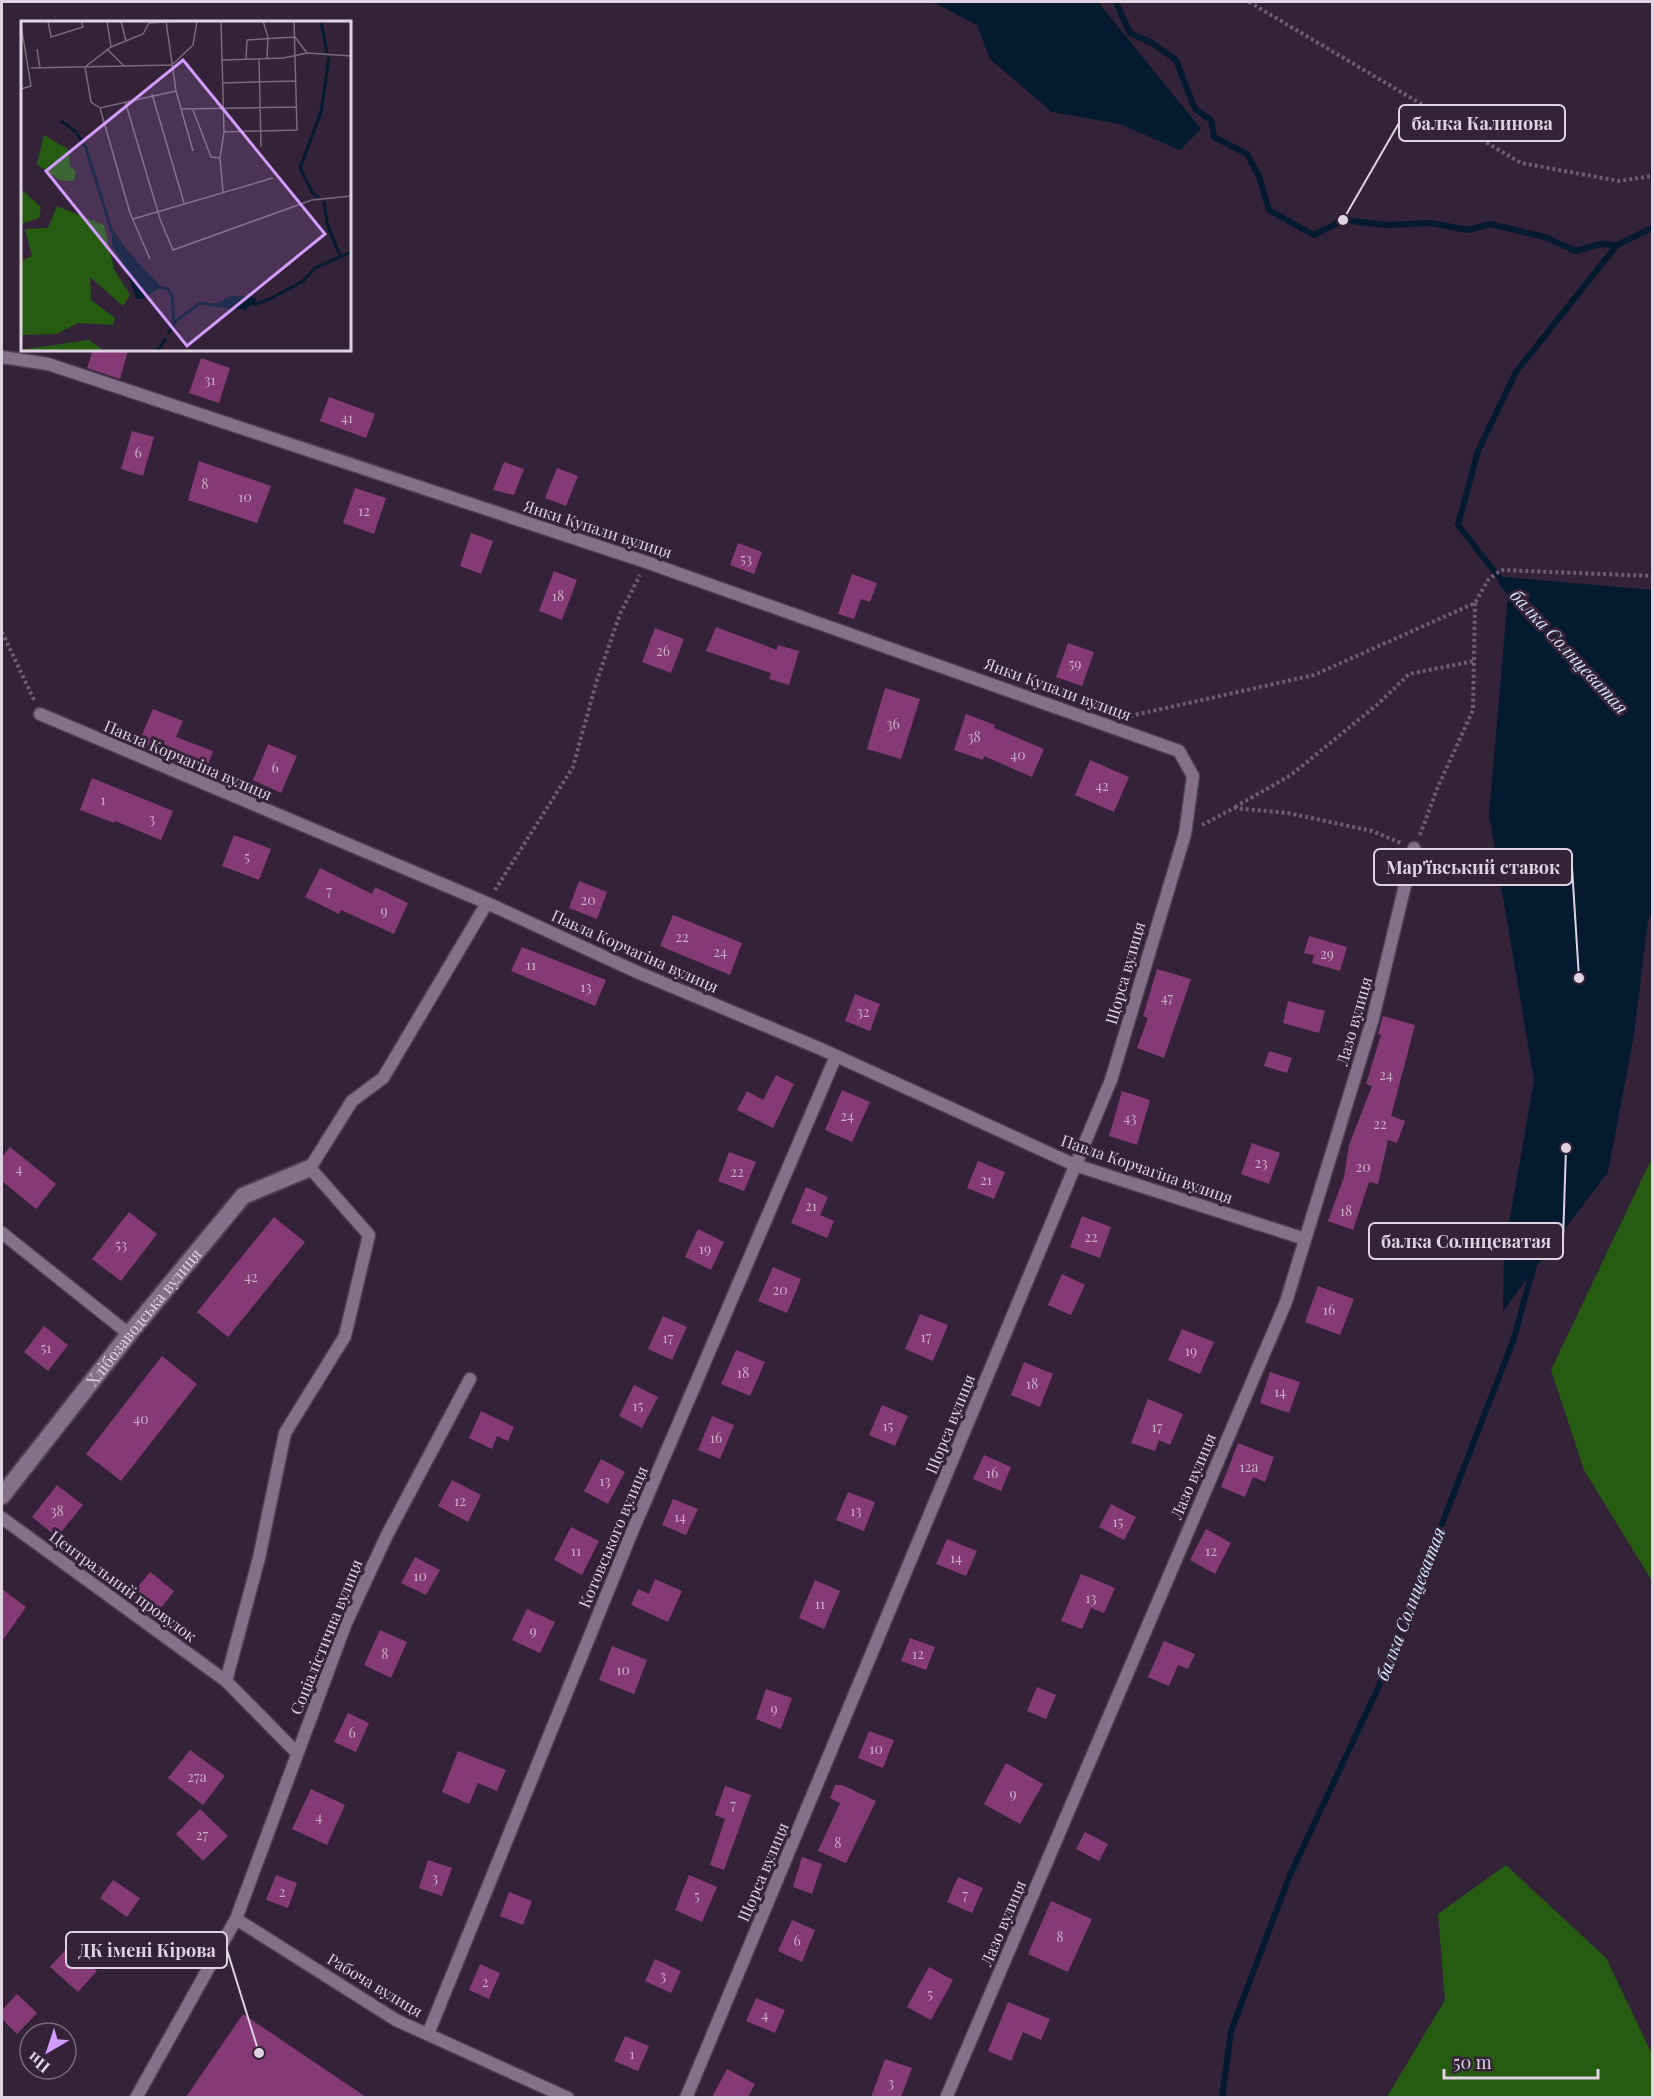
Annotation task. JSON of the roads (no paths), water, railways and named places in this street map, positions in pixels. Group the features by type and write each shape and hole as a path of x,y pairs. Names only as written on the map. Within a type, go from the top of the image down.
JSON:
{"street":[{"name":"Хлібозаводська вулиця","path":"2,1496 129,1334 243,1196 310,1168"}],"lane":[{"name":"Янки Купали вулиця","path":"2,357 48,364 646,562 1103,722 1179,751"},
{"name":"Павла Корчагіна вулиця","path":"40,714 487,903 637,972 836,1056 1076,1165 1305,1239"},
{"name":"Щорса вулиця","path":"686,2097 1111,1080 1185,834 1193,776 1179,751"},
{"name":"Лазо вулиця","path":"946,2097 1286,1302 1373,1018 1414,848"},
{"path":"226,1681 259,1558 285,1432 345,1336 369,1235 310,1168 352,1101 382,1078 487,903"},
{"name":"Котовського вулиця","path":"428,2034 632,1532 836,1056"},
{"path":"2,1233 129,1334"},
{"name":"Соціалістична вулиця","path":"136,2097 236,1919 355,1603 387,1535 470,1379"},
{"name":"Центральний провулок","path":"2,1518 226,1681 297,1753"},
{"name":"Рабоча вулиця","path":"236,1919 396,2020 568,2097"}],"water":[{"path":"933,2 1098,2 1201,129 1180,150 1120,124 1052,112 990,59 977,25"},
{"path":"1504,577 1652,590 1652,911 1648,921 1634,1035 1608,1172 1503,1311 1504,1253 1534,1080 1489,815 1508,595 1499,584"}],"waterway":[{"path":"1116,2 1130,33 1152,43 1176,60 1195,109 1211,120 1214,137 1247,154 1259,176 1269,210 1314,235 1343,220 1387,225 1431,223 1468,230 1490,224 1545,237 1576,251 1601,244 1617,245 1652,228"},
{"name":"балка Солнцеватая","path":"1506,586 1458,525 1478,451 1516,372 1617,245"},
{"name":"балка Солнцеватая","path":"1222,2098 1231,2031 1290,1875 1379,1686 1513,1341 1534,1266"}],"place":[{"name":"балка Калинова","path":"1343,220"},
{"name":"Мар'ївський ставок","path":"1579,978"},
{"name":"балка Солнцеватая","path":"1566,1148"},
{"name":"ДК імені Кірова","path":"259,2053"}]}
